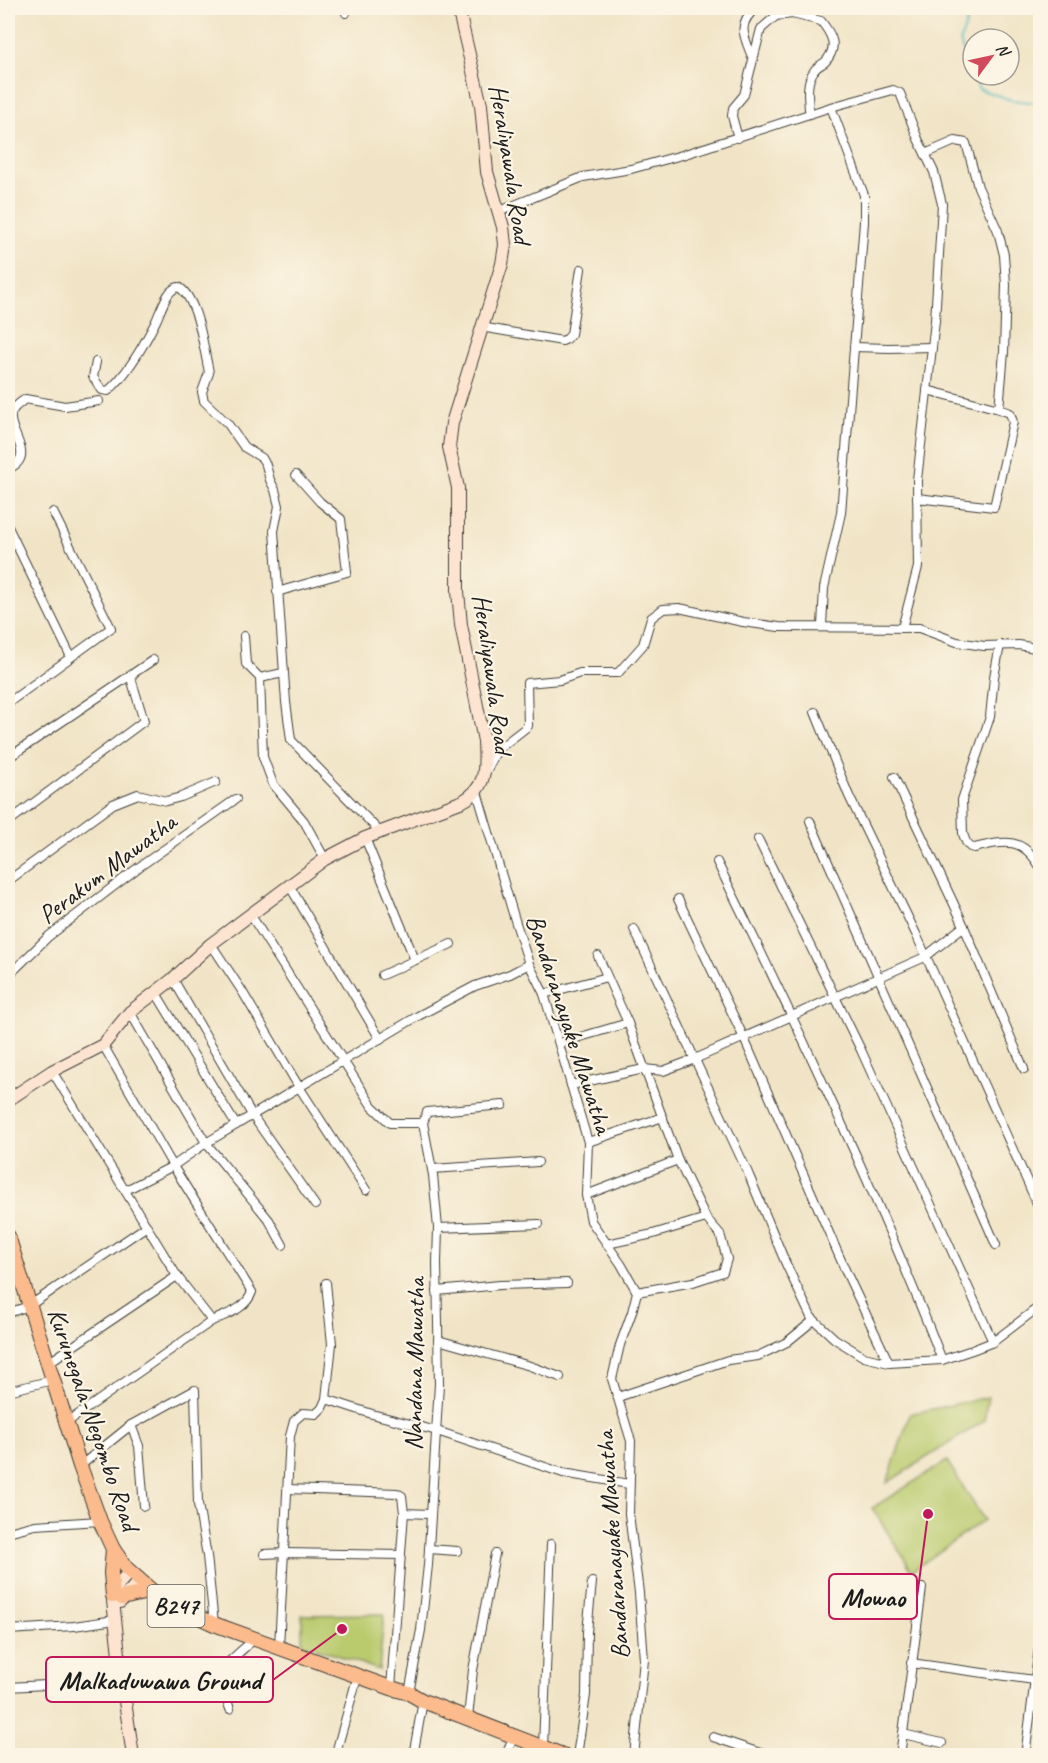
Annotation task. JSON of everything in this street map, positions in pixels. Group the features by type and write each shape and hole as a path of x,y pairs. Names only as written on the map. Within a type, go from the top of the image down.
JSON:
{"main road":[{"name":"Kurunegala-Negombo Road","path":"8,1236 10,1257 29,1306 100,1521 113,1549 135,1576 173,1605 214,1624 409,1693 423,1701 513,1737 565,1755"},
{"path":"113,1549 111,1573 118,1597 152,1591"}],"street":[{"name":"Heraliyawala Road","path":"8,1100 52,1071 103,1046 130,1012 173,979 211,944 326,859 365,838 463,801 477,792 483,777 485,758 481,722 461,625 458,581 458,488 449,447 452,423 504,254 500,211 487,172 481,105 458,8"},
{"path":"753,60 743,25 746,17 756,8"},
{"path":"738,138 732,111 744,95 761,29 776,16 792,14 821,21 834,43 829,57 814,70 810,80 809,109"},
{"path":"500,211 583,177 631,169 893,90 900,93 934,172 942,204 932,347 916,498 918,567 902,628"},
{"path":"822,626 824,588 841,513 864,222 864,195 831,107"},
{"path":"925,154 955,141 966,143 978,187 998,231 1004,255 1006,285 999,409"},
{"path":"481,327 562,341 567,339 571,334 581,269"},
{"path":"96,362 93,377 102,390 108,391 119,381 155,323 169,294 174,288 180,287 187,292 194,309 209,373 202,392 204,401 228,424 244,447 262,458 279,506 274,531 277,592 291,740 381,833"},
{"path":"854,347 932,347"},
{"path":"916,498 994,507 1013,422 1010,413 927,390"},
{"path":"8,469 14,466 22,454 11,418 14,408 25,399 65,406 99,401"},
{"path":"277,592 347,572 341,519 320,502 296,475"},
{"path":"8,703 111,628 52,512"},
{"path":"8,527 71,657"},
{"path":"483,777 497,750 528,726 527,682 560,680 580,673 618,673 643,645 651,618 663,609 679,608 743,622 779,627 919,628 957,642 984,646 1018,645 1041,649"},
{"path":"244,636 246,664 260,678 263,757 273,784 304,821 326,859"},
{"path":"1000,645 990,717 962,801 963,834 970,847 1002,841 1018,844 1039,862"},
{"path":"8,758 153,660"},
{"path":"260,678 283,673"},
{"path":"8,822 144,722 130,675"},
{"path":"815,712 849,796 1041,1210"},
{"path":"894,777 964,926 1024,1069"},
{"path":"8,866 11,878 113,804 138,794 166,801 216,782"},
{"name":"Bandaranayake Mawatha","path":"477,792 529,964 544,994 560,1043 588,1142 586,1195 591,1221 637,1292 612,1379 631,1441 629,1514 639,1593 644,1660 634,1755"},
{"name":"Perakum Mawatha","path":"8,976 49,936 139,867 237,799"},
{"path":"810,821 996,1245"},
{"path":"365,838 415,960"},
{"path":"758,839 836,996 993,1342"},
{"path":"717,862 792,1015 909,1276 942,1360"},
{"path":"289,885 380,1039"},
{"path":"678,899 743,1036 847,1275 889,1363"},
{"path":"250,914 342,1062 372,1106 390,1123 423,1123 428,1112 503,1105"},
{"path":"571,1085 644,1069 663,1071 695,1059 925,957 964,926"},
{"path":"634,929 748,1173 786,1264 814,1320 835,1339 864,1357 889,1363 942,1360 993,1342 1041,1305"},
{"path":"211,944 366,1190"},
{"path":"382,975 451,944"},
{"path":"598,957 628,1023 678,1161 706,1218 720,1234 726,1259 723,1272 693,1282 637,1292"},
{"path":"126,1190 173,1166 206,1143 380,1039 475,986 510,974 529,964"},
{"path":"544,994 607,977"},
{"path":"173,979 252,1115 315,1205"},
{"path":"156,993 236,1125"},
{"path":"130,1012 206,1143 269,1220 283,1245"},
{"path":"560,1043 628,1023"},
{"path":"66,1423 212,1321 243,1307 250,1299 252,1292 173,1166 103,1046"},
{"path":"52,1071 177,1276 212,1321"},
{"path":"588,1142 663,1118"},
{"name":"Nandana Mawatha","path":"409,1693 421,1630 437,1431 438,1228 432,1169 423,1123"},
{"path":"586,1195 678,1161"},
{"path":"432,1169 538,1162"},
{"path":"607,1244 653,1234 706,1218"},
{"path":"438,1228 539,1224"},
{"path":"8,1313 29,1306 147,1226"},
{"path":"48,1363 177,1276"},
{"path":"437,1291 567,1282"},
{"path":"279,1647 290,1436 294,1421 303,1413 316,1414 326,1399 332,1344 326,1283"},
{"path":"618,1397 728,1360 758,1356 787,1342 814,1320"},
{"path":"438,1340 530,1366 560,1377"},
{"path":"8,1391 53,1380"},
{"path":"80,1466 131,1425 195,1390 198,1504 207,1556 214,1624"},
{"path":"326,1399 437,1431 563,1473 629,1484"},
{"path":"131,1425 139,1446 144,1506"},
{"path":"288,1489 397,1493 402,1496 404,1513 391,1688"},
{"path":"404,1513 430,1514"},
{"path":"8,1532 35,1525 100,1521"},
{"path":"543,1746 551,1544"},
{"path":"429,1549 457,1551"},
{"path":"264,1554 401,1555"},
{"path":"468,1718 473,1670 495,1554"},
{"path":"133,1755 115,1617 119,1584 135,1576"},
{"path":"576,1755 586,1695 587,1632 592,1582"},
{"path":"900,1755 921,1588"},
{"path":"8,1630 74,1626 115,1617"},
{"path":"230,1709 218,1675 228,1660 244,1650 254,1639"},
{"path":"1025,1755 1041,1640"},
{"path":"912,1663 1035,1680"},
{"path":"335,1755 358,1675"},
{"path":"8,1687 122,1681"},
{"path":"413,1755 423,1701"},
{"path":"903,1734 942,1743"},
{"path":"506,1755 513,1737"},
{"path":"713,1737 769,1755"}],"green space":[{"path":"988,1397 984,1421 887,1483 910,1414"},
{"path":"947,1461 984,1520 912,1571 872,1508"},
{"path":"384,1614 379,1670 302,1643 302,1615"}],"waterway":[{"path":"972,8 960,41 970,72 979,89 1011,100 1040,103"}],"place":[{"name":"Mowao","path":"928,1514"},
{"name":"Malkaduwawa Ground","path":"342,1629"}]}
